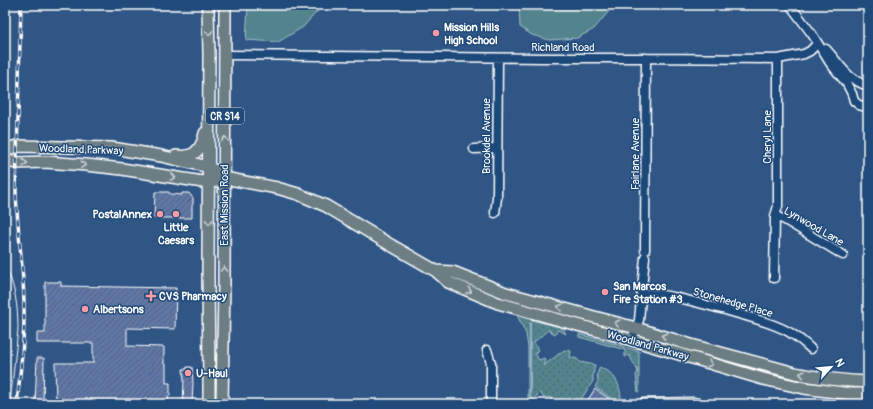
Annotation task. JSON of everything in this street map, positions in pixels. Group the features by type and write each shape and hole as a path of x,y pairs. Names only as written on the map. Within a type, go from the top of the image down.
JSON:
{"main road":[{"name":"East Mission Road","path":"208,5 209,404"},
{"name":"East Mission Road","path":"222,404 225,5"},
{"path":"162,156 186,156 197,151 204,139 209,115"},
{"name":"Woodland Parkway","path":"5,150 17,146 112,148 162,156 209,167 224,178 277,188 298,194 326,206 436,271 448,282 498,303 632,340 756,377 804,388 851,394 868,394"},
{"name":"Woodland Parkway","path":"5,160 16,163 45,162 122,169 209,183 224,178"},
{"name":"Woodland Parkway","path":"436,271 453,272 506,292 794,373 868,382"},
{"path":"208,274 212,274 214,276 218,357 222,374"}],"street":[{"path":"790,5 812,34 830,63 847,84 854,101 866,108"},
{"name":"Richland Road","path":"225,55 778,59 804,54 810,51 817,44"},
{"path":"817,44 825,48 852,79 866,85"},
{"name":"Brookdel Avenue","path":"495,213 497,198 498,58"},
{"name":"Fairlane Avenue","path":"632,340 639,320 645,253 646,58"},
{"name":"Cheryl Lane","path":"774,278 775,216 778,206 778,59"},
{"path":"852,94 859,85 866,85"},
{"path":"474,149 497,148"},
{"name":"Lynwood Lane","path":"775,216 785,220 843,255"},
{"name":"Stonehedge Place","path":"641,293 678,297 755,318 789,332 805,343 811,350"},
{"path":"487,350 491,363 491,404"},
{"path":"643,403 694,402 702,404"}],"green space":[{"path":"248,5 323,5 303,27 278,42 246,40"},
{"path":"519,5 614,5 594,29 577,38 549,40 532,35 520,27"},
{"path":"517,315 560,327 564,330 566,334 558,330 555,334 548,330 534,342 538,350 535,353 539,360 544,358 545,360 543,366 564,350 571,351 570,357 577,359 580,362 595,365 593,381 578,404 553,404 550,397 544,398 540,393 534,399 536,404 528,404 528,347 526,334"},
{"path":"579,334 639,351 639,392 636,375 638,371 629,355 625,357 625,350 579,337"},
{"path":"600,367 609,372 617,381 621,396 621,400 618,403 595,387 598,381 597,374"}],"building":[{"path":"155,192 169,192 170,194 182,195 182,193 189,193 193,198 192,218 154,218"},
{"path":"45,282 61,282 61,286 176,288 175,329 127,328 127,346 164,347 166,383 170,383 170,396 168,396 168,404 56,404 55,363 93,363 93,343 37,343 37,333 45,333"},
{"path":"37,358 44,358 43,404 35,404"},
{"path":"187,367 192,367 192,404 183,404 183,369 187,369"},
{"path":"595,389 617,404 592,404 587,401"}],"waterway":[{"path":"530,323 531,404"}],"tram line":[{"path":"5,265 14,288 18,320 10,404"}],"railway":[{"path":"17,404 24,331 24,292 16,191 21,5"}],"place":[{"name":"Mission Hills High School","path":"436,33"},
{"name":"PostalAnnex","path":"160,214"},
{"name":"Little Caesars","path":"176,214"},
{"name":"San Marcos Fire Station #3","path":"605,292"},
{"name":"CVS Pharmacy","path":"151,296"},
{"name":"Albertsons","path":"85,309"},
{"name":"U-Haul","path":"188,373"}]}
